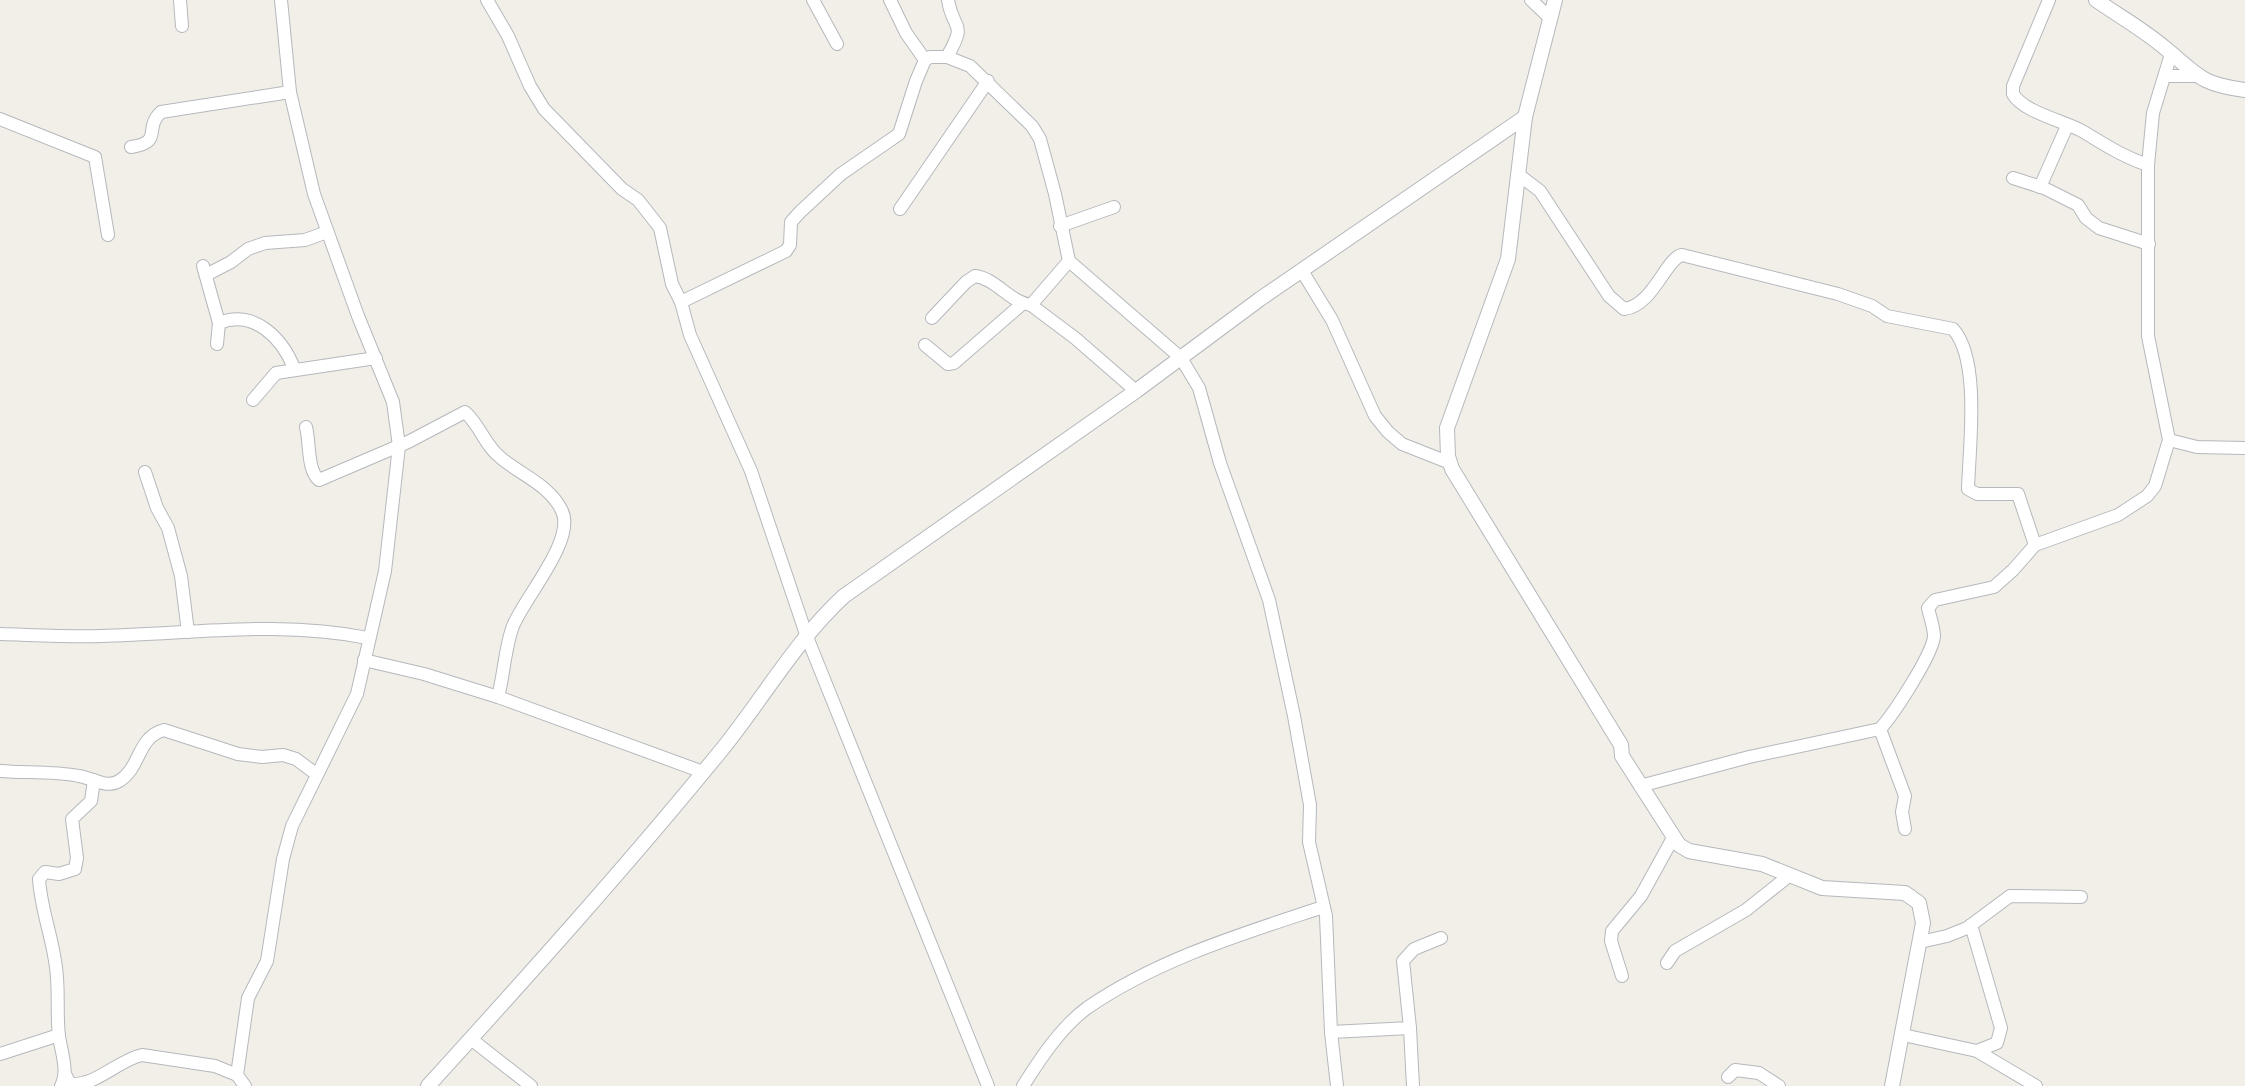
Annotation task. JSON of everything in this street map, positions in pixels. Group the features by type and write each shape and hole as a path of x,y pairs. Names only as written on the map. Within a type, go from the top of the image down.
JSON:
{"street":[{"path":"180,0 182,26"},
{"path":"237,1075 248,998 267,961 284,859 292,826 357,693 386,564 399,446 397,414 314,194 290,92 281,0"},
{"path":"487,0 508,36 530,86 544,109 589,157 622,189 638,200 658,223 672,284 681,302 690,335 759,493 807,637 988,1086"},
{"path":"813,0 837,44"},
{"path":"890,0 906,33 925,60"},
{"path":"947,57 958,36 958,24 948,0"},
{"path":"1531,0 1551,19"},
{"path":"1555,0 1525,117 1508,260 1447,428 1450,463 1622,746 1622,756 1673,838 1689,851 1762,864 1822,888 1905,893 1914,897 1923,912 1920,942 1892,1086"},
{"path":"2049,0 2013,86 2013,94 2030,107 2116,153 2148,165"},
{"path":"2096,0 2171,54 2194,76 2210,83 2245,90"},
{"path":"1640,786 1711,766 1880,729 1893,715 1930,648 1934,636 1929,604 1935,600 1994,587 2035,545 2118,515 2148,496 2155,486 2169,441 2148,336 2148,165 2153,113 2171,54"},
{"path":"681,302 786,251 790,245 791,222 800,212 842,174 899,134 925,60 935,55 970,66 1032,126 1040,139 1055,194 1069,261 1181,358 1199,388 1220,463 1269,600 1310,805 1310,842 1326,916 1331,1032 1337,1086"},
{"path":"2165,76 2194,76"},
{"path":"900,209 988,81"},
{"path":"131,147 146,145 152,139 155,118 160,112 290,92"},
{"path":"428,1086 703,772 807,637 844,596 1136,392 1302,271 1525,117"},
{"path":"0,119 95,157 108,235"},
{"path":"2040,187 2067,126"},
{"path":"1519,175 1540,191 1609,296 1624,309 1628,309 1654,289 1673,261 1682,255 1838,294 1872,306 1887,316 1953,329 1963,343 1970,390 1968,489 1977,494 2018,494 2035,545"},
{"path":"2013,178 2040,187 2078,205 2086,218 2099,228 2149,244"},
{"path":"1060,226 1114,207"},
{"path":"217,344 219,323 205,270 231,262 248,249 265,243 305,240 327,232"},
{"path":"925,345 948,364 954,363 1027,305 1069,261"},
{"path":"1302,271 1332,321 1375,416 1402,444 1450,463"},
{"path":"932,318 966,282 975,276 984,277 1075,338 1136,392"},
{"path":"219,323 232,318 259,324 284,347 294,368"},
{"path":"254,400 271,376 294,368 357,363 376,358"},
{"path":"306,427 311,446 309,456 313,474 319,480 399,446 465,412 474,420 495,453 534,479 562,510 564,520 558,549 512,628 506,668 498,697"},
{"path":"2169,441 2197,447 2245,448"},
{"path":"145,472 157,508 171,538 181,576 188,632"},
{"path":"0,634 101,636 270,627 341,633 368,638"},
{"path":"364,660 424,674 498,697 703,772"},
{"path":"1880,729 1905,796 1902,812 1905,829"},
{"path":"0,771 80,776 111,784 120,780 130,770 145,740 153,733 164,730 238,754 262,757 283,756 296,759 316,774"},
{"path":"94,780 91,801 72,819 77,858 75,869 59,874 45,872 39,879 43,914 55,958 58,982 63,1080 70,1084 85,1085 104,1076 131,1057 142,1055 215,1066 237,1075 246,1086"},
{"path":"1622,976 1611,941 1612,931 1641,896 1673,838"},
{"path":"1667,963 1675,951 1746,909 1790,875"},
{"path":"1920,942 1947,936 1971,925 2010,896 2081,897"},
{"path":"1023,1086 1040,1060 1077,1017 1121,988 1154,970 1215,944 1323,907"},
{"path":"1971,925 2001,1028 1997,1043 1977,1051"},
{"path":"1413,1086 1403,961 1414,949 1441,938"},
{"path":"1331,1032 1410,1028"},
{"path":"0,1054 59,1035"},
{"path":"1903,1035 1977,1051 2036,1086"},
{"path":"471,1039 531,1086"},
{"path":"1728,1077 1735,1070 1751,1071 1779,1086"}]}
